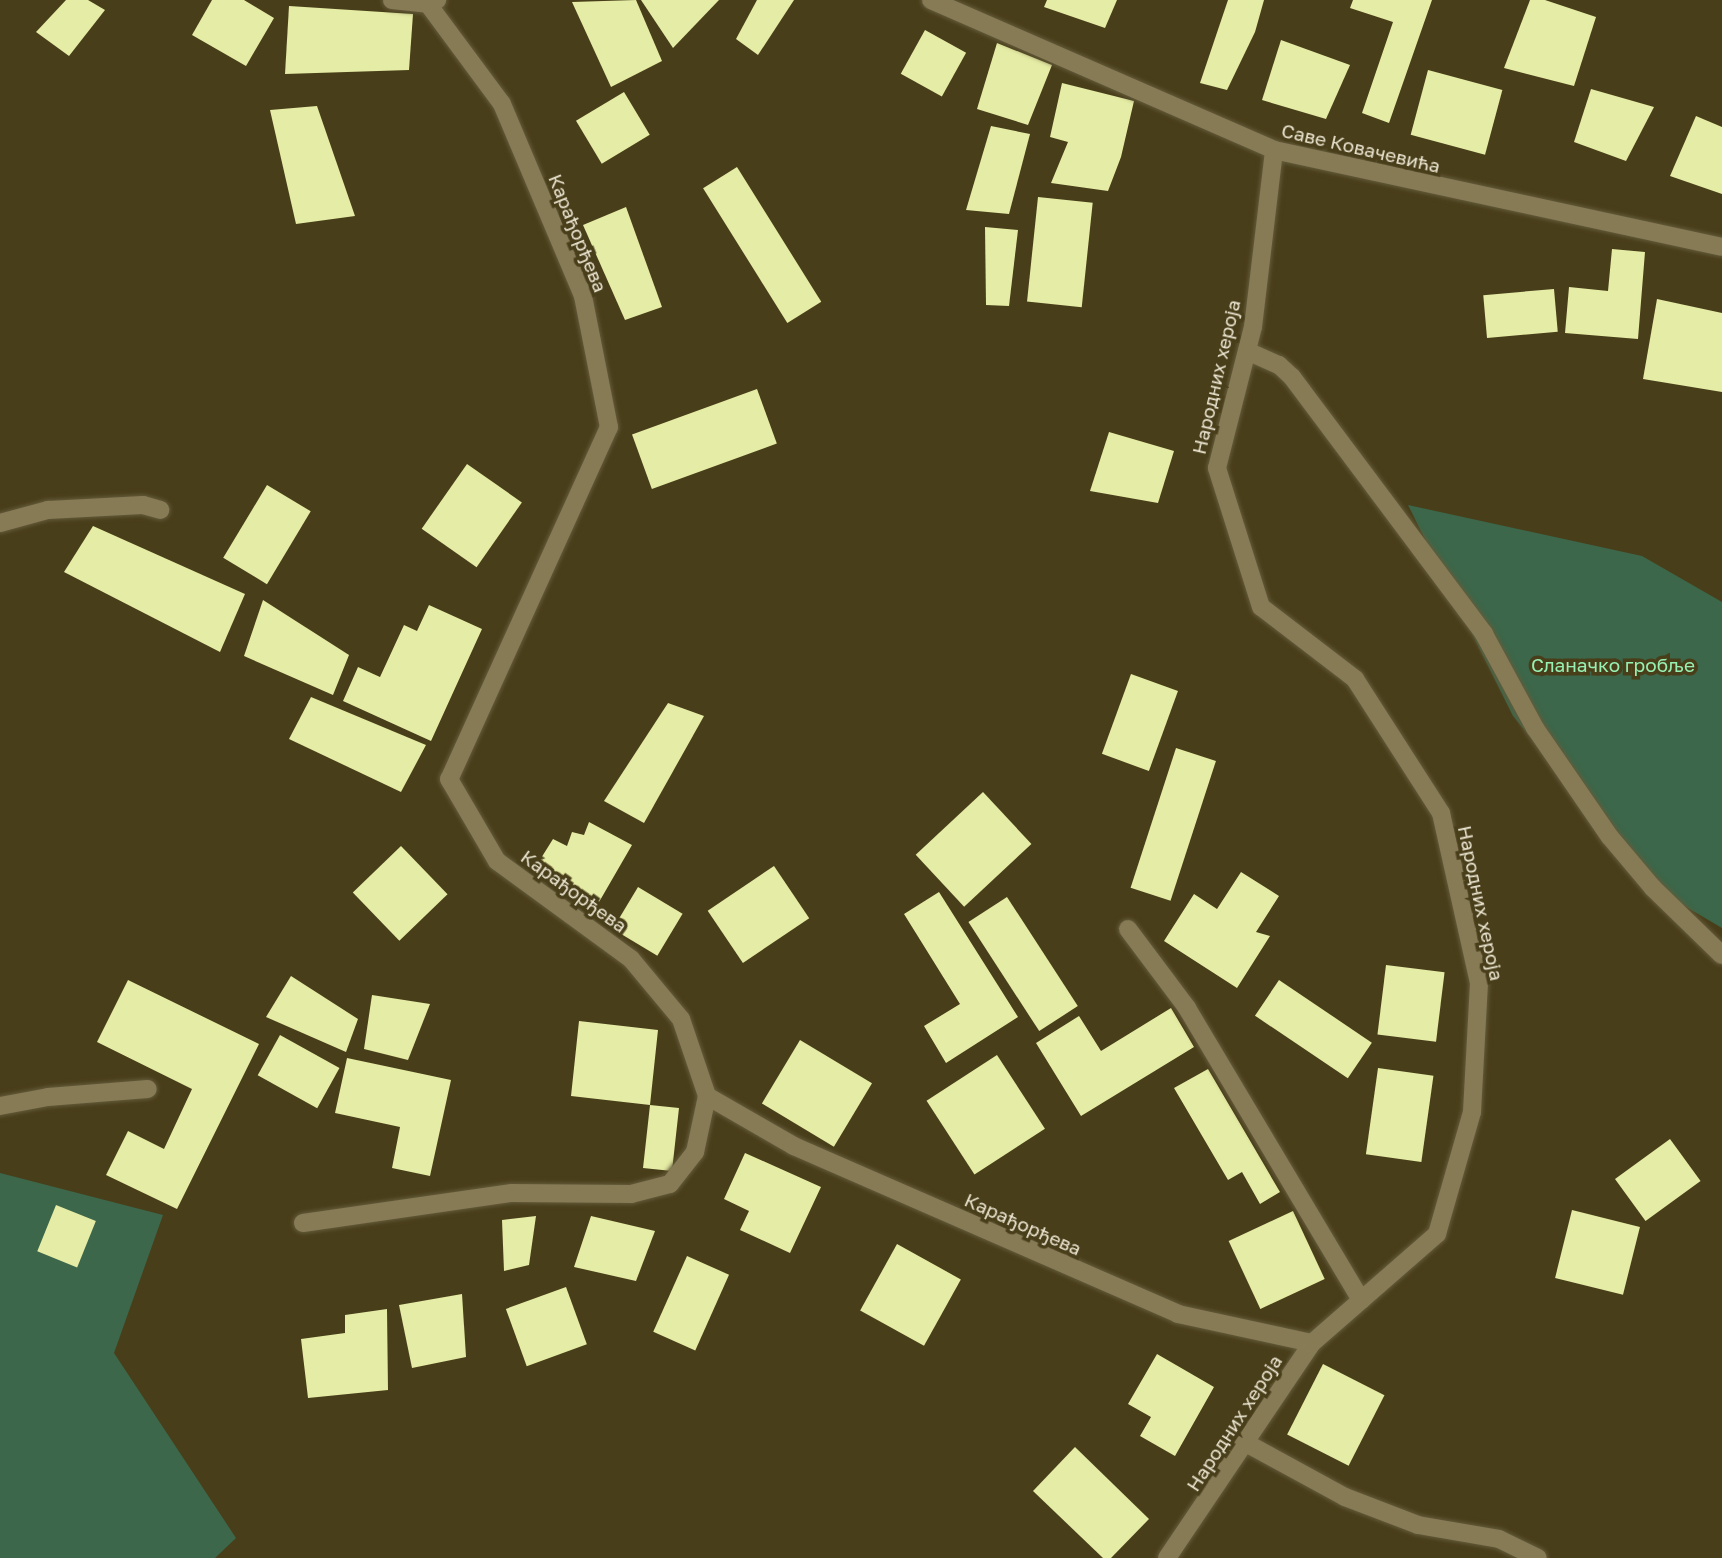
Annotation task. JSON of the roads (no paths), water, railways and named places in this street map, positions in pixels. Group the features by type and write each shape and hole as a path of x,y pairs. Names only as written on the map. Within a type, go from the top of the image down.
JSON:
{"street":[{"path":"392,0 433,2"},
{"name":"Саве Ковачевића","path":"932,0 1274,150 1722,247"},
{"name":"Карађорђева","path":"433,2 502,104 583,296 610,427 449,779 497,861 631,959 681,1019 707,1096 794,1146 1178,1314 1312,1343"},
{"name":"Народних хероја","path":"1167,1558 1312,1343 1437,1234 1472,1112 1479,983 1441,813 1355,678 1261,607 1217,468 1247,351 1274,150"},
{"path":"1247,351 1279,365 1292,377 1484,634 1535,728 1610,837 1653,888 1722,956"},
{"path":"0,523 48,510 144,505 160,510"},
{"path":"1128,929 1193,1019 1361,1300"},
{"path":"0,1106 48,1097 148,1089"},
{"path":"303,1223 512,1193 631,1194 670,1184 695,1152 707,1096"},
{"path":"1246,1443 1345,1497 1418,1525 1499,1539 1538,1558"}],"park label":[{"name":"Сланачко гробље","path":"1613,665"}]}
